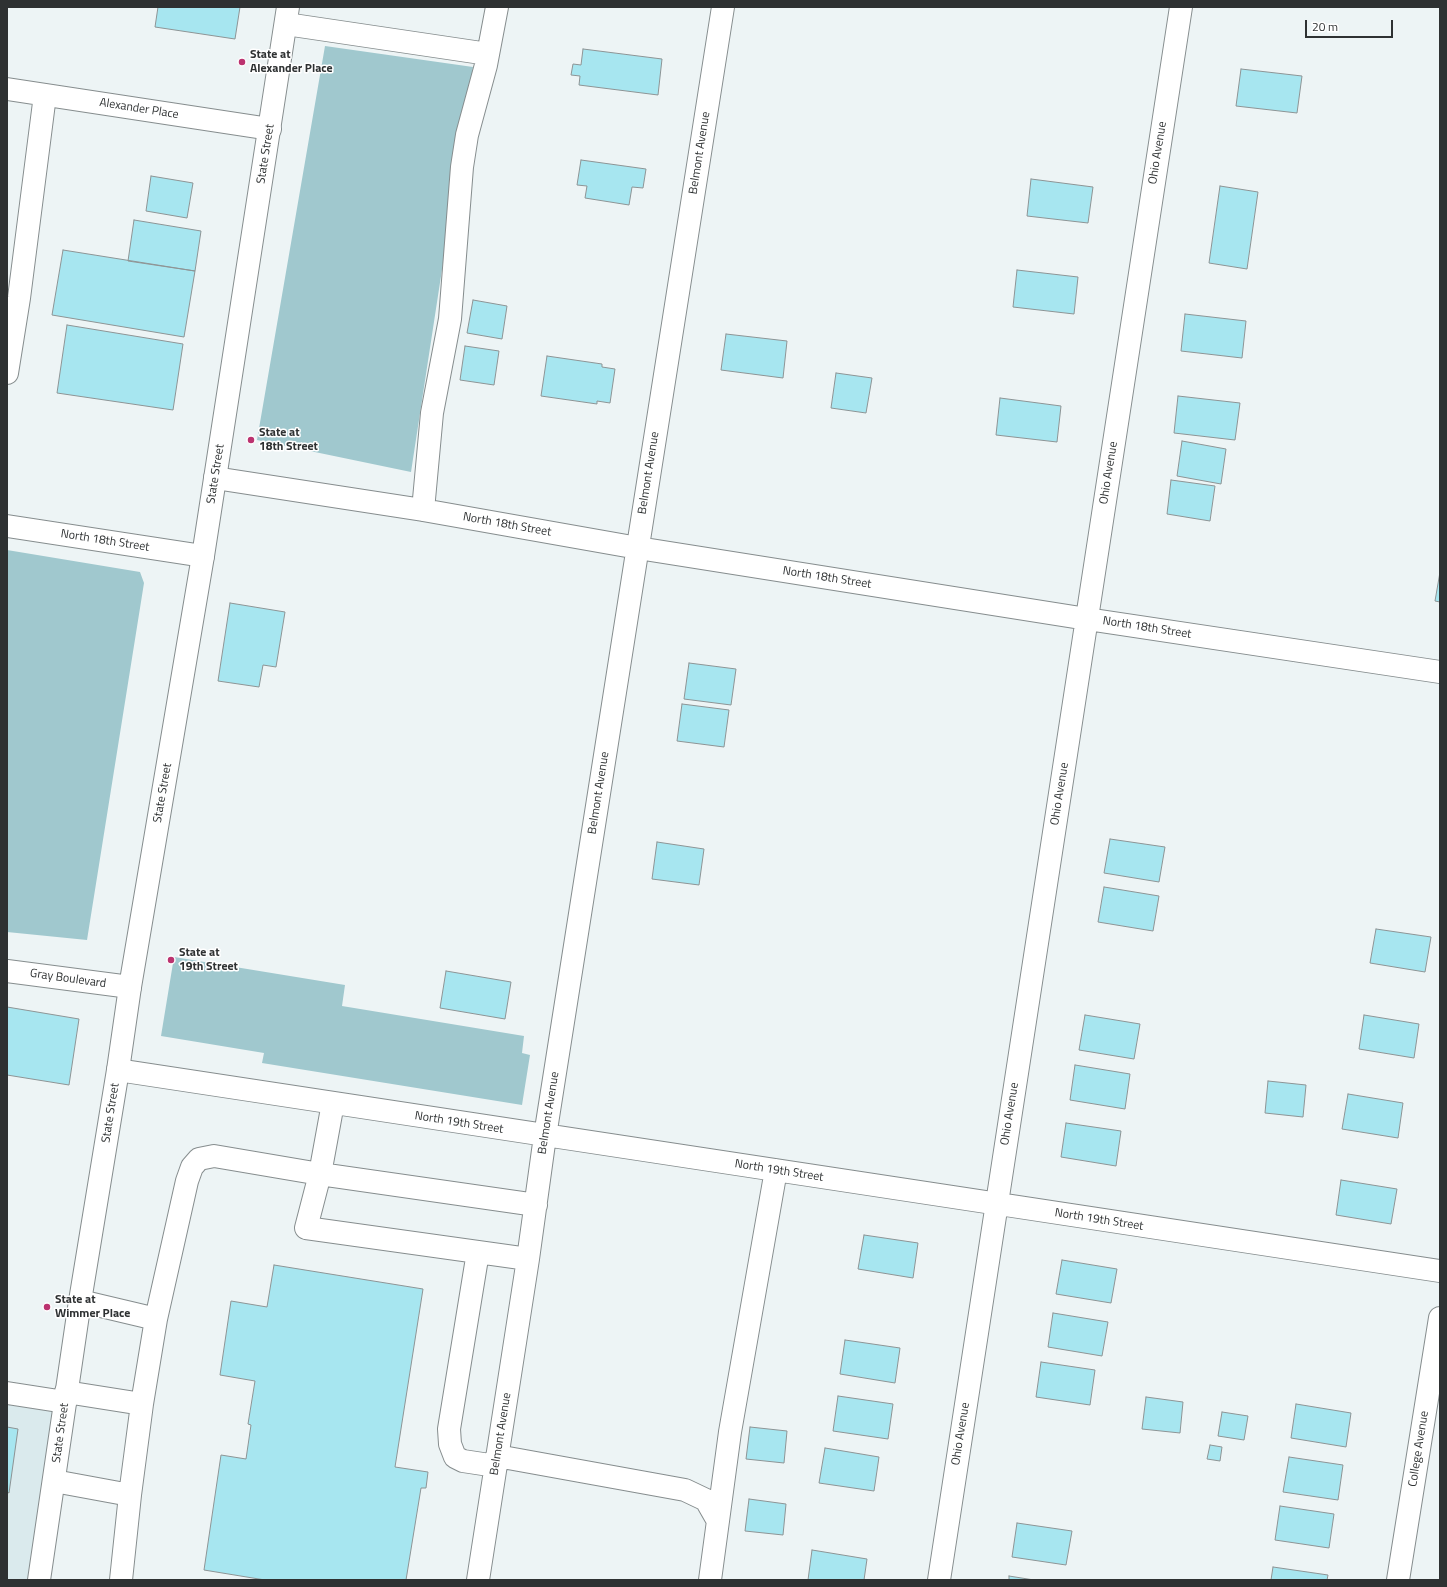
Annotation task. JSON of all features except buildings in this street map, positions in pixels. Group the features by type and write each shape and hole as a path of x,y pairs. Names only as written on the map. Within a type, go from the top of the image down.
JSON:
{"street":[{"path":"422,510 432,413 450,319 462,167 467,135 488,54 497,7"},
{"name":"Belmont Avenue","path":"478,1580 528,1259 545,1136 723,7"},
{"name":"Ohio Avenue","path":"939,1580 1181,7"},
{"path":"287,15 488,54"},
{"name":"State Street","path":"39,1580 80,1301 118,1070 130,987 203,556 287,15"},
{"name":"Alexander Place","path":"7,89 270,129"},
{"path":"7,373 12,307 45,95"},
{"name":"North 18th Street","path":"215,478 422,510 638,548 1087,619 1440,672"},
{"name":"North 18th Street","path":"7,526 203,556"},
{"name":"Gray Boulevard","path":"7,971 130,987"},
{"name":"North 19th Street","path":"118,1070 996,1205 1440,1271"},
{"path":"333,1103 320,1174 306,1228 528,1259"},
{"path":"121,1580 142,1404 156,1319 187,1181 192,1167 199,1159 214,1156 320,1174 536,1205"},
{"path":"710,1580 730,1432 776,1170"},
{"path":"478,1252 450,1429 450,1444 456,1457 464,1462 496,1461 685,1490 706,1500 718,1521"},
{"path":"80,1301 156,1319"},
{"name":"College Avenue","path":"1398,1580 1440,1318"},
{"path":"7,1393 142,1404"},
{"path":"54,1481 130,1495"}],"shaded area":[{"path":"325,46 473,67 411,472 257,440"},
{"path":"7,550 140,572 144,583 87,940 7,932"},
{"path":"174,957 345,985 342,1006 524,1036 522,1053 530,1055 522,1105 262,1063 264,1053 161,1036"},
{"path":"7,1393 65,1402 39,1580 7,1580"}],"place":[{"name":"State at Alexander Place","path":"242,62"},
{"name":"State at 18th Street","path":"251,440"},
{"name":"State at 19th Street","path":"171,960"},
{"name":"State at Wimmer Place","path":"47,1307"}]}
